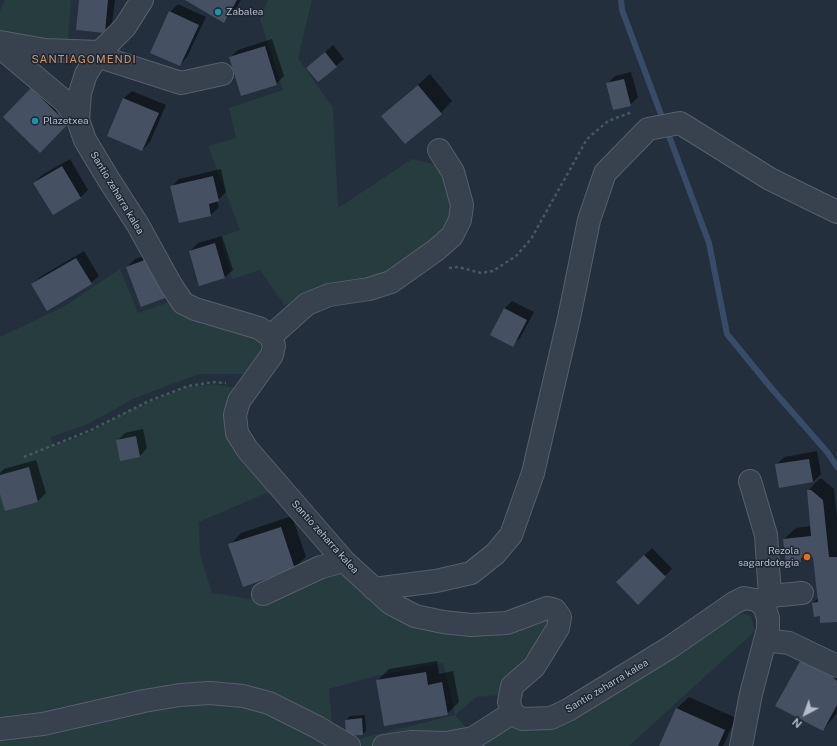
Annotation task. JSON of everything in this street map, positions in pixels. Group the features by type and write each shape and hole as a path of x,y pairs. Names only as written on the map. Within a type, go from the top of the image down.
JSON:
{"street":[{"name":"Santio zeharra kalea","path":"142,0 125,27 99,54 86,74 80,93 78,120 85,140 108,180 138,225 171,285 183,302 195,309 259,328 271,336 274,346 272,355 239,401 235,415 237,433 247,449 344,561 390,603 415,616 443,622 472,625 507,623 547,608 555,610 560,617 558,628 534,667 512,686 509,702 512,713 522,719 550,718 562,713 669,648 734,603 744,598 767,601"},
{"path":"0,42 45,50 99,54 181,83 222,74"},
{"path":"0,47 64,101 78,120"},
{"path":"374,589 436,581 471,573 495,554 511,535 534,472 570,318 589,220 593,207 605,173 648,129 680,123 770,179 837,212"},
{"path":"271,336 307,304 329,295 369,289 391,282 436,250 452,236 460,220 462,205 453,172 439,150"},
{"path":"741,746 750,694 765,640 768,618 766,535 750,481"},
{"path":"264,594 321,567 344,561"},
{"path":"767,601 802,593"},
{"path":"765,640 789,643 837,666"},
{"path":"0,729 43,724 144,701 180,695 210,693 243,696 269,703 317,727 348,746"},
{"path":"384,746 411,742 446,743 473,738 512,713"}],"path":[{"path":"442,269 458,267 481,273 493,271 516,256 531,238 587,139 608,120 632,112"},
{"path":"24,457 91,430 149,401 188,386 214,382 250,385"}],"green space":[{"path":"5,0 71,0 68,41 44,42 0,34 0,11"},
{"path":"268,0 312,0 298,58 333,108 338,208 412,159 437,165 451,196 454,211 449,227 390,274 304,293 285,306 260,270 232,279 220,237 240,230 208,146 236,138 229,108 283,90 260,19"},
{"path":"120,269 138,313 177,299 250,327 266,347 247,374 199,374 135,398 88,424 51,437 53,446 91,432 128,411 187,387 213,384 236,388 226,417 271,491 199,522 200,554 212,593 262,601 323,576 345,570 388,611 550,619 550,624 506,683 500,695 476,697 455,715 480,743 511,724 581,714 741,613 751,616 755,631 629,746 0,746 0,337 63,307","holes":["443,663 455,715 334,745 329,689 376,676"]}],"building":[{"path":"79,0 108,0 105,33 76,30"},
{"name":"Zabalea","path":"185,0 237,0 224,23"},
{"path":"169,11 199,25 180,66 150,53"},
{"path":"265,46 277,85 241,96 229,57"},
{"path":"325,52 337,67 318,82 306,68"},
{"path":"624,79 631,106 613,110 606,83"},
{"path":"418,85 442,114 405,144 381,116"},
{"name":"Plazetxea","path":"31,88 68,124 40,153 3,117"},
{"path":"123,98 159,113 142,151 107,136"},
{"path":"62,166 81,198 53,215 33,183"},
{"path":"213,176 219,201 209,204 211,216 179,223 170,186"},
{"path":"215,243 225,278 199,286 189,251"},
{"path":"76,258 92,284 47,311 31,284"},
{"path":"150,258 165,298 141,307 126,267"},
{"path":"504,308 527,320 513,347 490,335"},
{"path":"136,436 140,457 120,461 116,440"},
{"path":"809,459 813,482 779,488 775,464"},
{"path":"29,467 38,502 5,511 0,494 0,475"},
{"name":"Rezola sagardotegia","path":"807,490 811,490 823,500 829,557 837,557 837,622 820,623 820,616 814,617 812,603 818,602 813,557 801,558 801,562 786,563 783,539 811,536"},
{"path":"281,527 295,569 243,587 228,544"},
{"path":"644,555 666,577 638,605 616,582"},
{"path":"802,658 826,671 837,681 837,705 823,731 775,706"},
{"path":"426,672 428,685 442,682 448,715 384,726 376,680"},
{"path":"676,708 725,730 718,746 659,746"},
{"path":"362,718 363,735 346,736 345,720"}],"waterway":[{"path":"621,0 622,10 709,243 727,334 772,389 828,453 837,467"}],"place":[{"name":"Zabalea","path":"218,12"},
{"name":"Plazetxea","path":"35,121"},
{"name":"Rezola sagardotegia","path":"807,557"}],"district":[{"name":"SANTIAGOMENDI","path":"84,60"}]}
